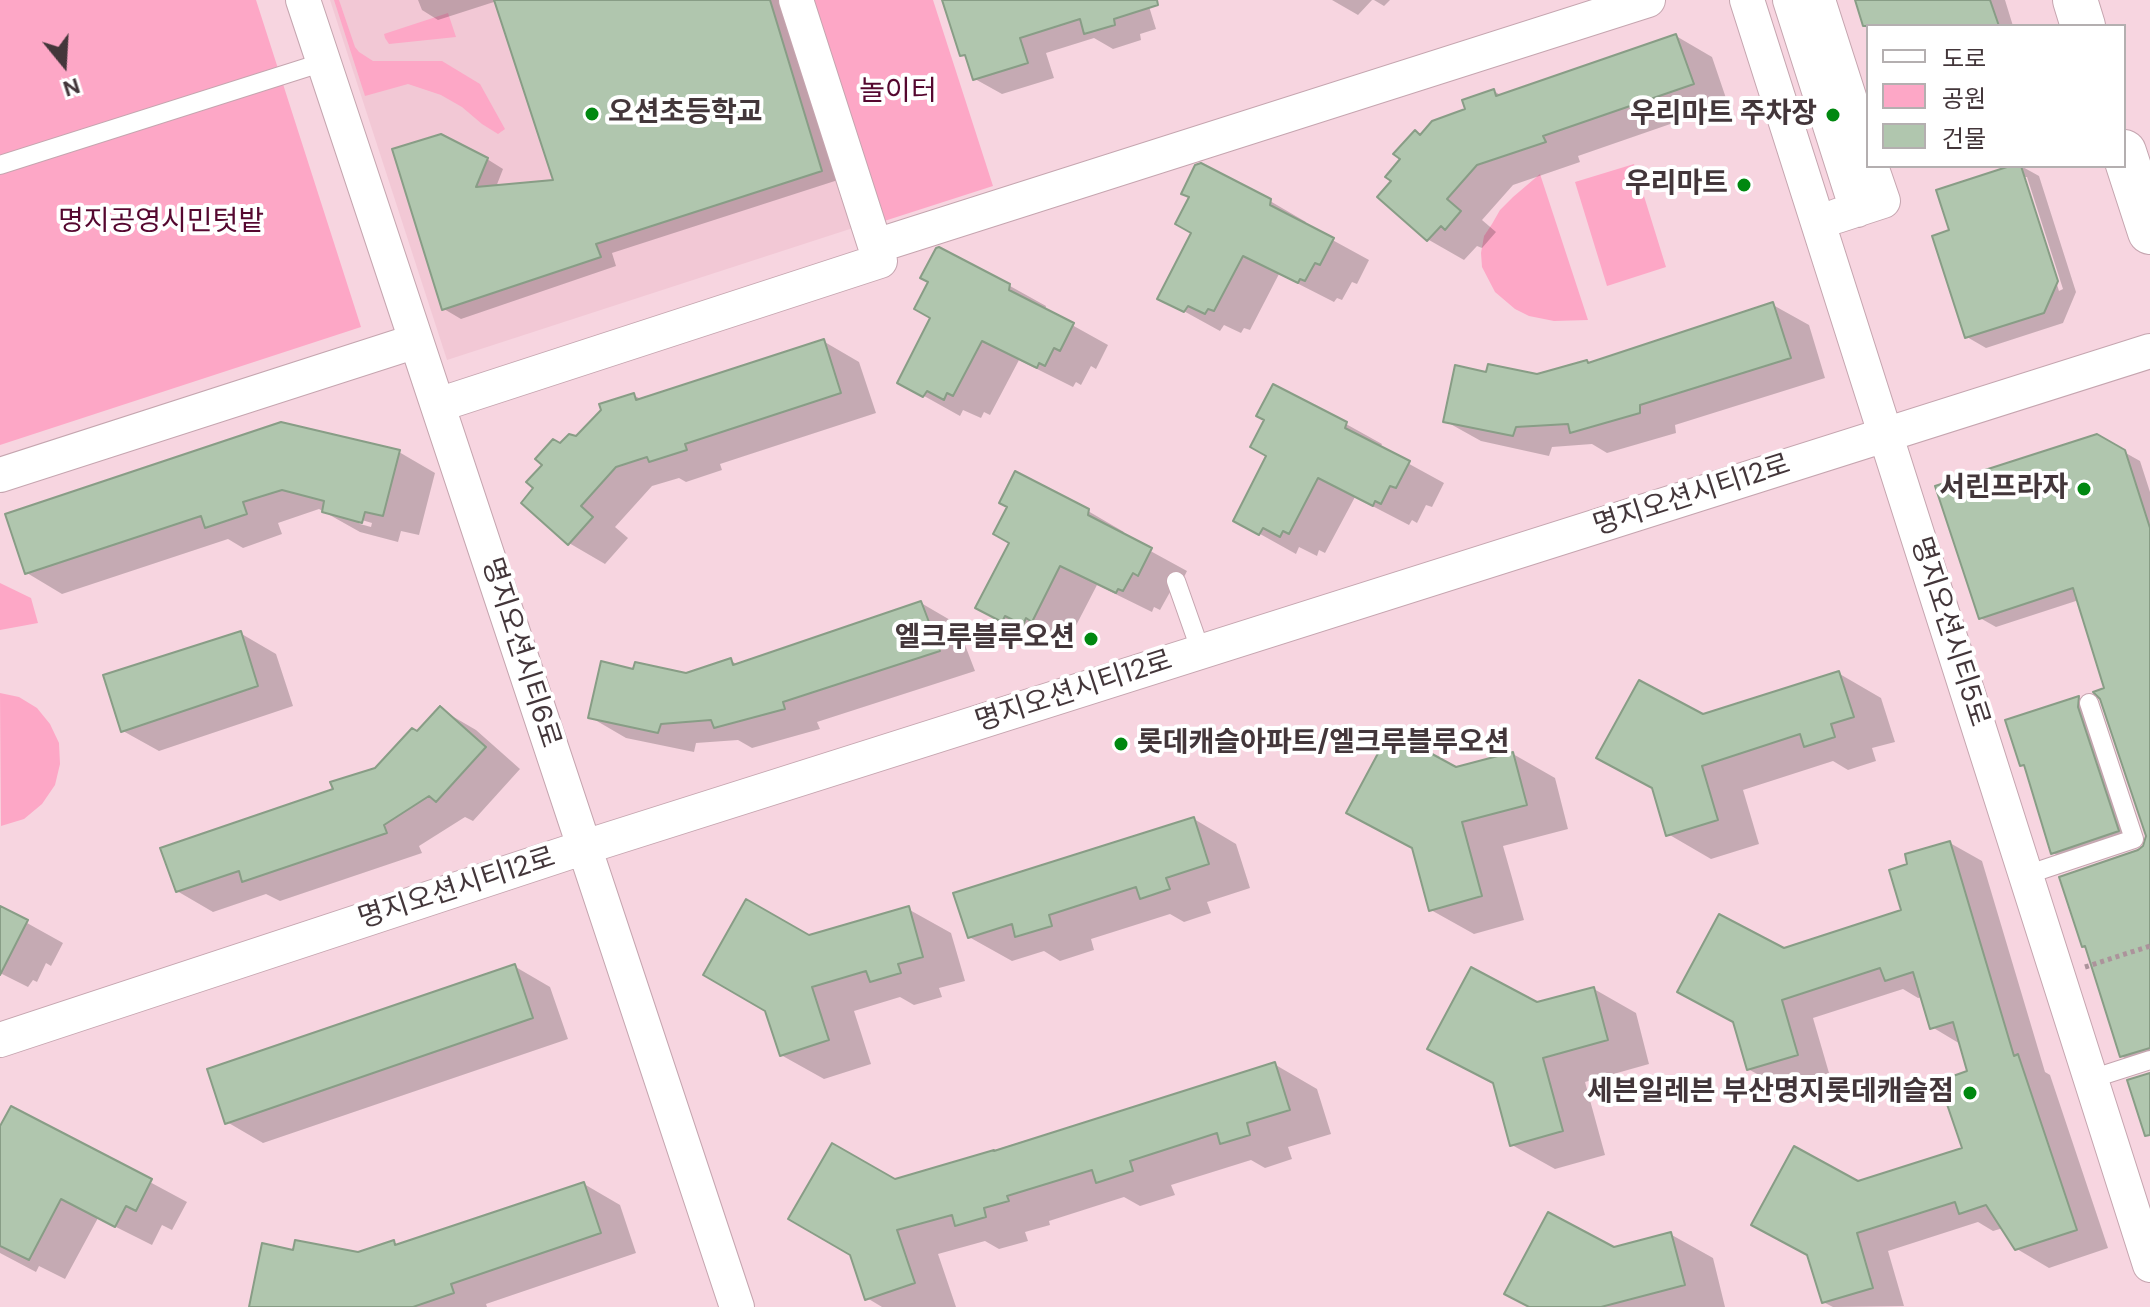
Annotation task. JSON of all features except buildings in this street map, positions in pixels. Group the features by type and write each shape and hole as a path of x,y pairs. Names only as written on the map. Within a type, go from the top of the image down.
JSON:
{"main road":[{"path":"2075,0 2082,24"},
{"path":"2126,158 2150,232"}],"street":[{"name":"명지오션시티6로","path":"303,0 737,1307"},
{"path":"438,405 880,261 796,0"},
{"path":"876,246 1648,0"},
{"name":"명지오션시티5로","path":"1747,0 2150,1265"},
{"path":"1790,0 1857,210"},
{"path":"1818,0 1866,150"},
{"path":"1818,222 1883,201 1872,168"},
{"path":"0,475 416,341"},
{"name":"명지오션시티12로","path":"0,1040 585,847 2150,351"}],"lane":[{"path":"0,165 324,62"},
{"path":"1176,581 1201,652"},
{"path":"2026,875 2134,839 2089,703"},
{"path":"2091,1079 2150,1060"}],"path":[{"path":"2058,976 2150,946"}],"shaded area":[{"name":"오션초등학교","path":"330,0 779,0 853,228 447,360"}],"green space":[{"name":"명지공영시민텃밭","path":"0,0 256,0 361,327 0,445"},
{"path":"334,0 339,0 359,52 373,61 442,61 480,84 505,129 498,134 441,95 408,84 365,96"},
{"name":"놀이터","path":"803,0 933,0 993,186 875,224"},
{"path":"448,13 456,37 389,44 385,38 384,34"},
{"path":"1634,164 1666,267 1607,286 1575,182"},
{"path":"1540,174 1588,320 1554,321 1529,316 1515,309 1495,292 1482,267 1484,236 1500,210"},
{"path":"0,583 31,598 38,623 0,630"},
{"path":"0,693 19,697 37,708 50,724 59,743 60,764 55,785 42,804 24,819 1,826"}],"place":[{"name":"오션초등학교","path":"592,114"},
{"name":"우리마트 주차장","path":"1833,115"},
{"name":"우리마트","path":"1744,185"},
{"name":"서린프라자","path":"2084,489"},
{"name":"엘크루블루오션","path":"1091,639"},
{"name":"롯데캐슬아파트/엘크루블루오션","path":"1121,744"},
{"name":"세븐일레븐 부산명지롯데캐슬점","path":"1970,1093"}]}
